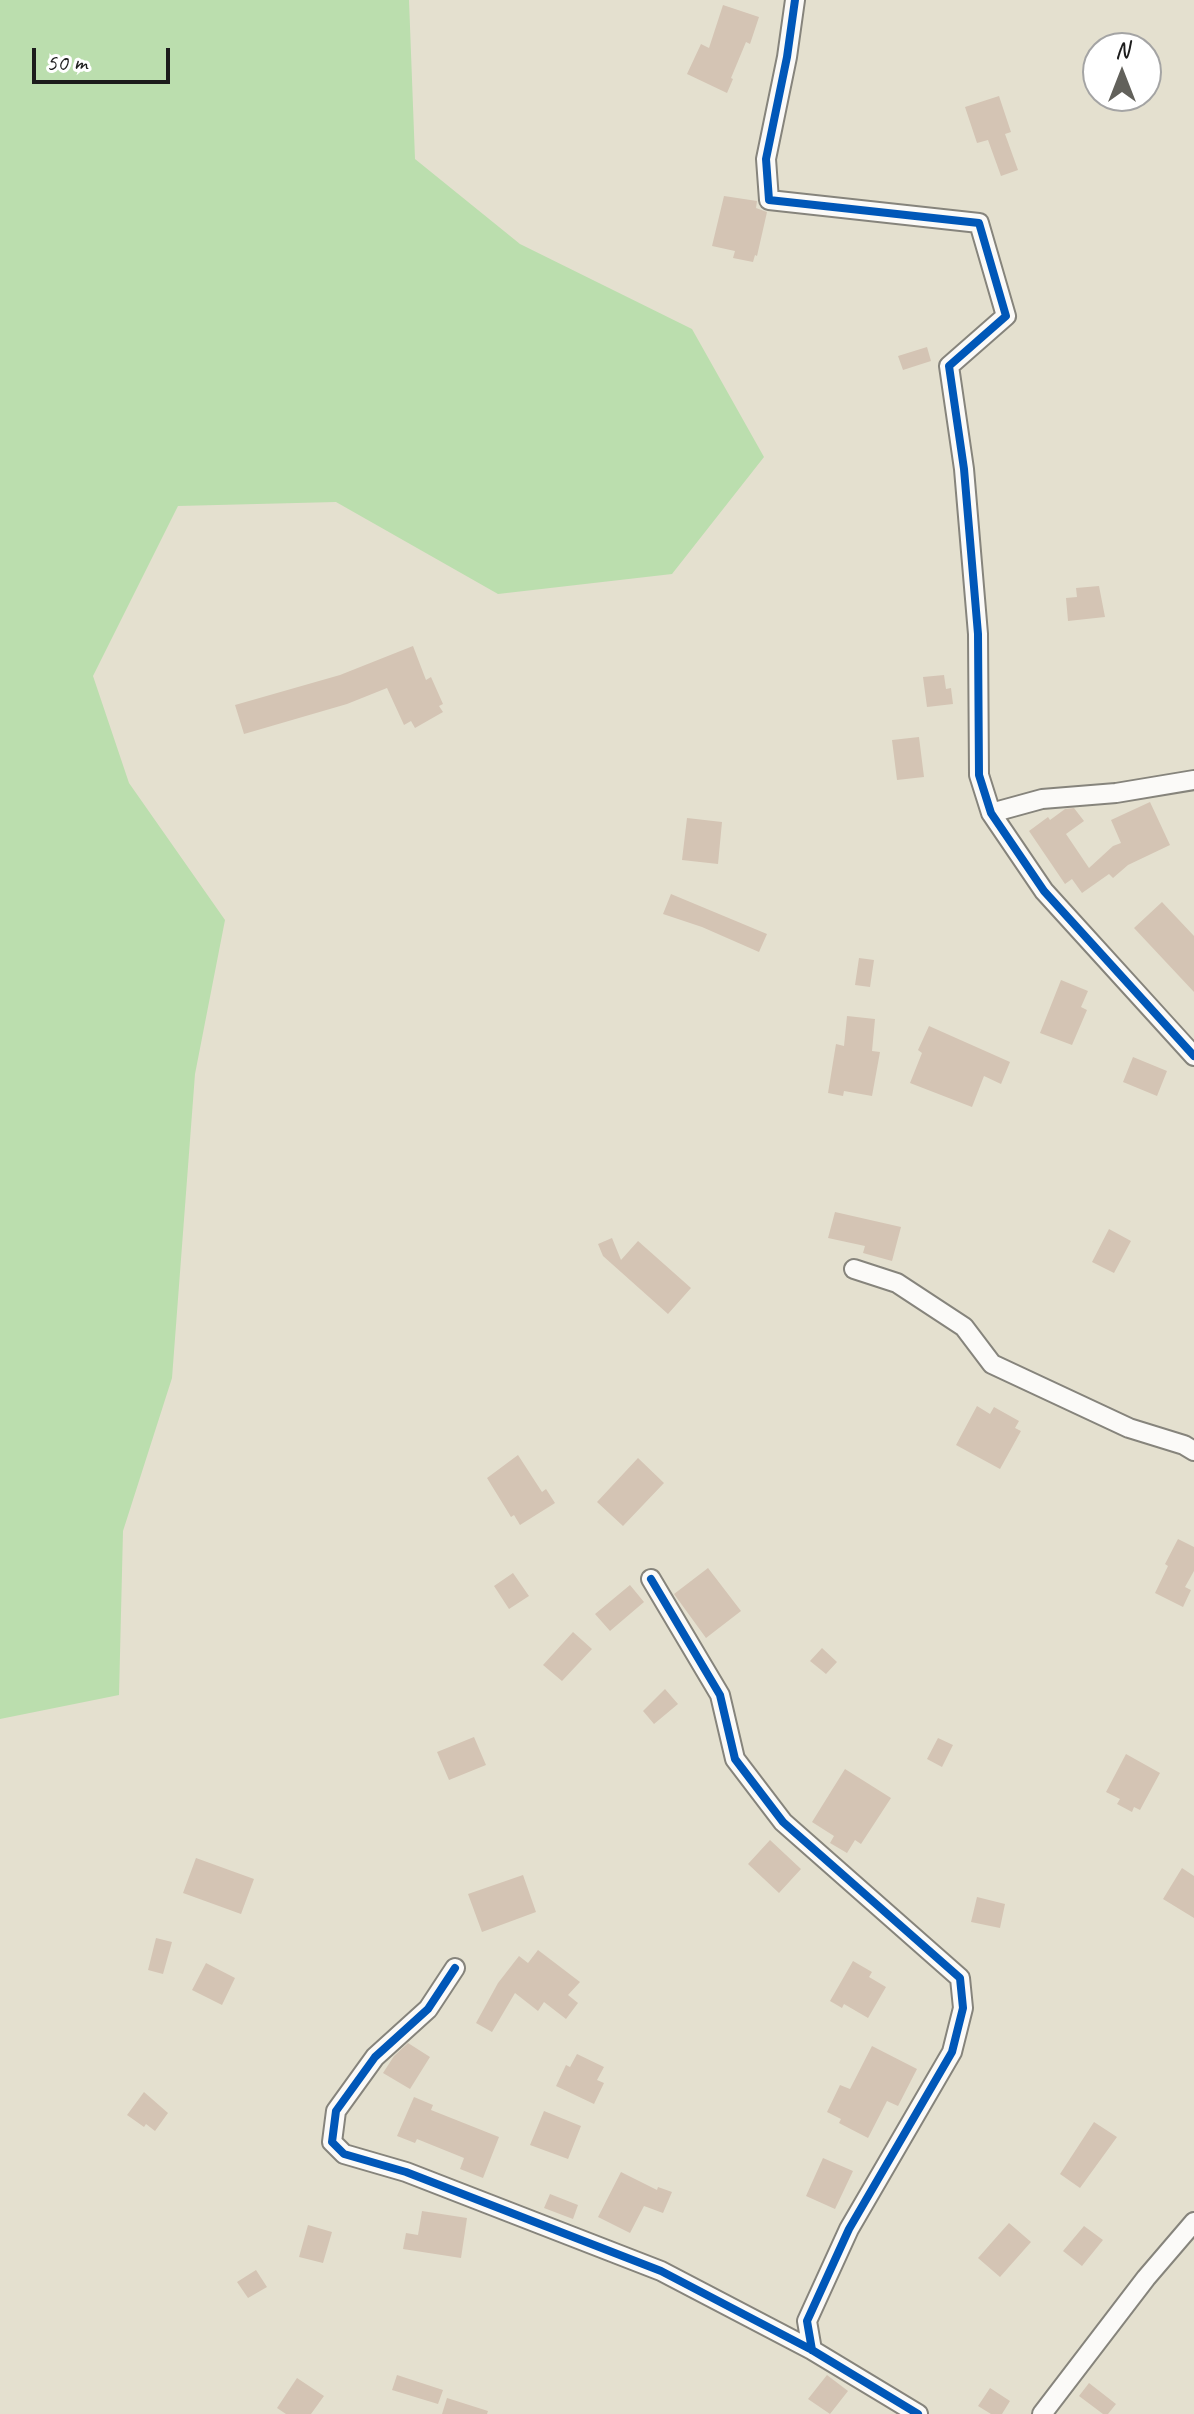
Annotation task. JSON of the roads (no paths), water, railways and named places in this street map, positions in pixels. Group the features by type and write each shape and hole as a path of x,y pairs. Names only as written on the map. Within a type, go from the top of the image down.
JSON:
{"street":[{"path":"795,0 766,159 769,200 979,223 1006,316 949,366 964,469 978,634 979,775 991,813 1044,891 1194,1056"},
{"path":"991,813 1042,799 1116,793 1194,780"},
{"path":"854,1269 897,1283 964,1327 992,1364 1129,1428 1194,1451"},
{"path":"651,1579 720,1695 735,1759 783,1822 960,1978 963,2008 952,2052 849,2229 807,2321 812,2350"},
{"path":"455,1968 428,2009 375,2057 336,2111 332,2142 344,2154 406,2172 661,2271 812,2350 918,2414"},
{"path":"1042,2414 1146,2278 1194,2222"}]}
